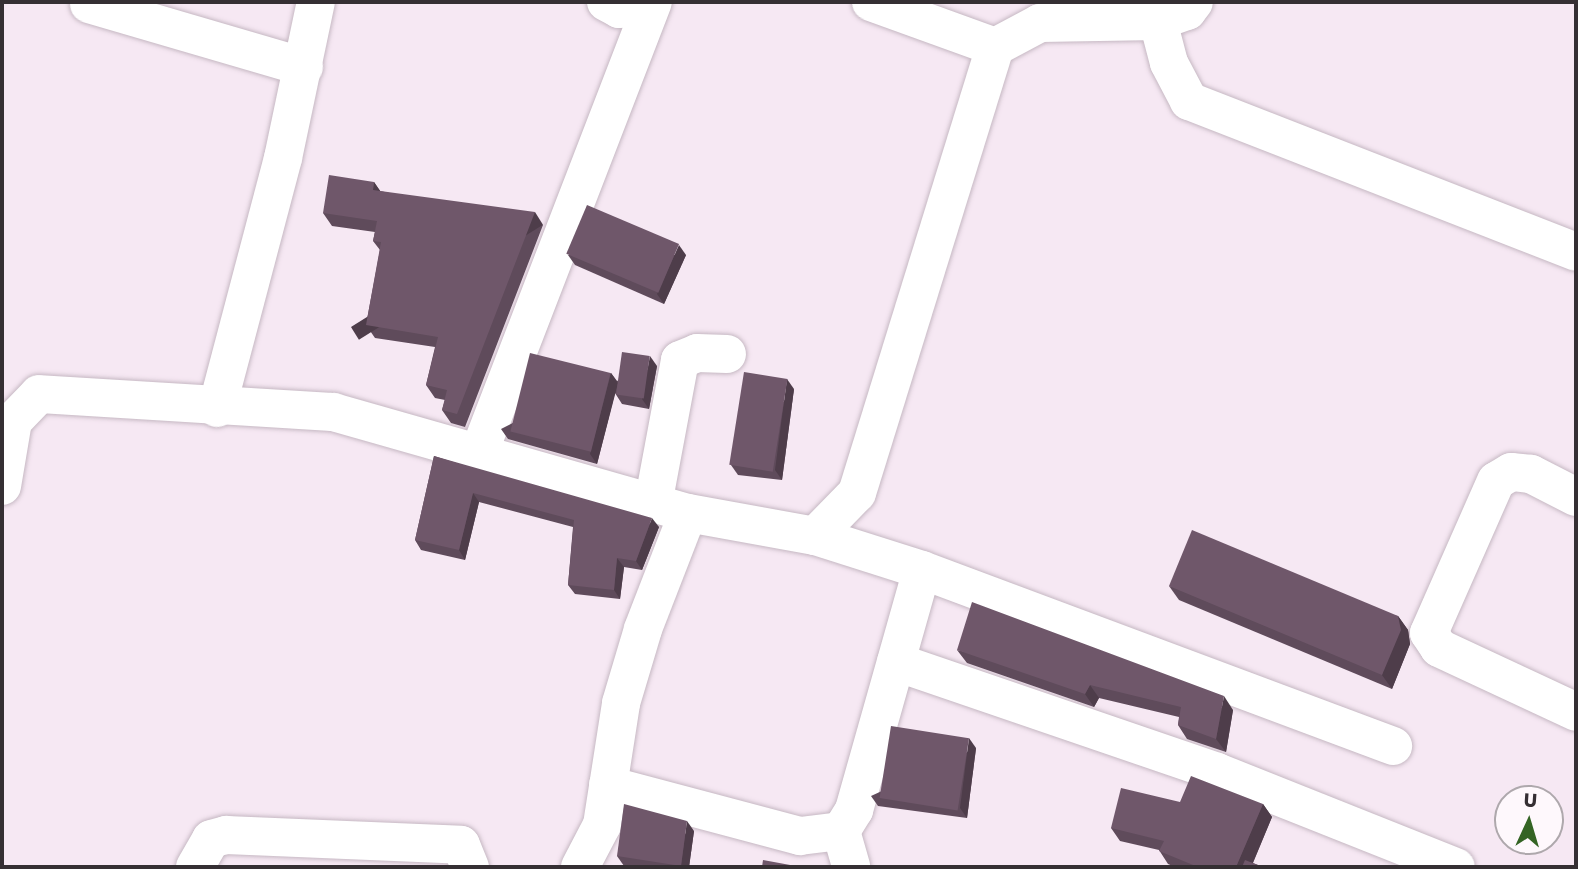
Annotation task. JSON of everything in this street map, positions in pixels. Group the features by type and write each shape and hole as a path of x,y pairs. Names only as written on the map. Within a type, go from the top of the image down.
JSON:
{"street":[{"path":"217,408 304,67 316,2"},
{"path":"606,2 619,9 653,2"},
{"path":"480,450 653,2"},
{"path":"872,2 995,47"},
{"path":"815,536 857,493 995,47 1040,23 1158,21 1187,12 1194,2"},
{"path":"89,4 304,67"},
{"path":"1158,21 1178,87 1189,102 1576,252"},
{"path":"580,867 601,825 625,690 671,506 680,360 697,353 727,354"},
{"path":"2,486 13,421 39,394 217,408 333,412 480,450 671,506 815,536 922,570 1393,746"},
{"path":"1576,497 1531,474 1511,472 1496,481 1429,633 1439,648 1576,712"},
{"path":"851,867 841,831 854,810 922,570"},
{"path":"896,662 1217,772 1456,867"},
{"path":"608,785 800,836 841,831"},
{"path":"195,867 211,839 226,835 461,845 470,867"}],"building":[{"path":"329,175 374,182 373,190 535,212 457,414 442,410 447,390 426,385 438,337 366,325 381,242 373,241 377,221 323,213"},
{"path":"587,205 679,244 658,293 566,254"},
{"path":"622,352 650,356 644,398 616,395"},
{"path":"530,353 611,373 591,452 510,432"},
{"path":"744,372 787,379 773,472 729,465"},
{"path":"434,456 652,518 636,561 617,558 614,590 568,585 574,520 473,493 459,550 415,540"},
{"path":"1192,530 1398,616 1401,630 1382,675 1169,586"},
{"path":"972,602 1224,696 1216,739 1178,725 1181,707 1090,685 1085,694 957,650"},
{"path":"891,726 969,738 958,810 880,798"},
{"path":"1191,776 1263,804 1236,867 1198,867 1159,851 1164,841 1111,828 1121,788 1180,802"},
{"path":"624,804 687,821 681,866 617,856"},
{"path":"763,860 801,867 762,867"},
{"path":"1245,860 1263,867 1242,867"}]}
